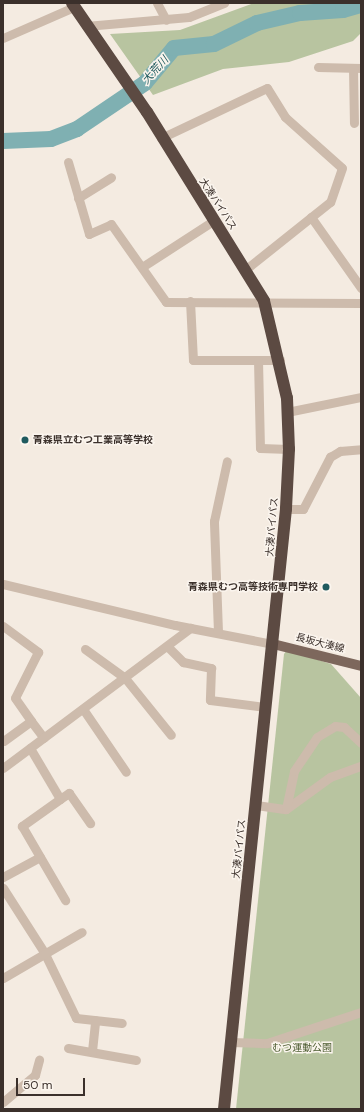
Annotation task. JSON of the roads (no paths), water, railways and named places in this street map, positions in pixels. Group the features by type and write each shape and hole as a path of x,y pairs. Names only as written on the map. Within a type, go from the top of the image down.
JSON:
{"highway":[{"name":"大湊バイパス","path":"73,5 117,71 147,112 161,138 213,221 246,269 264,301 280,360 287,412 289,449 286,509 224,1109"}],"main road":[{"name":"長坂大湊線","path":"273,644 361,666"}],"street":[{"path":"157,3 166,20"},
{"path":"86,26 190,17 224,3"},
{"path":"3,38 73,5"},
{"path":"318,68 357,68 354,123"},
{"path":"161,138 267,88 285,117 342,168 330,202 246,269"},
{"path":"68,162 89,234 111,224 166,302 264,301 361,303"},
{"path":"78,198 111,177"},
{"path":"311,217 361,288"},
{"path":"142,266 213,221"},
{"path":"190,301 193,360 280,360"},
{"path":"258,360 260,448 289,449"},
{"path":"287,412 361,397"},
{"path":"286,509 302,509 330,456 340,451 361,449"},
{"path":"218,632 214,521 227,461"},
{"path":"3,584 190,628 218,632 273,644"},
{"path":"3,626 38,652 15,698 44,738"},
{"path":"3,768 190,628"},
{"path":"167,646 183,662 211,668 210,700 265,707"},
{"path":"85,649 125,678 171,735"},
{"path":"83,709 126,772"},
{"path":"3,741 31,721"},
{"path":"286,809 294,771 316,737 335,726 344,727 361,743"},
{"path":"30,748 60,799"},
{"path":"256,805 286,809 330,777 361,766"},
{"path":"65,900 22,826 69,793 90,823"},
{"path":"3,877 40,856"},
{"path":"3,888 44,952 76,1018 122,1023"},
{"path":"3,978 44,952 82,932"},
{"path":"232,1042 267,1043 360,1011"},
{"path":"92,1051 95,1020"},
{"path":"68,1048 92,1051 136,1060"},
{"path":"3,1102 35,1075 39,1060"}],"waterway":[{"name":"大荒川","path":"3,141 51,139 77,129 145,83 174,48 214,44 257,23 300,13 343,10 361,5"}],"place":[{"name":"青森県立むつ工業高等学校","path":"25,440"},
{"name":"青森県むつ高等技術専門学校","path":"326,587"}],"park label":[{"name":"むつ運動公園","path":"302,1048"}]}
